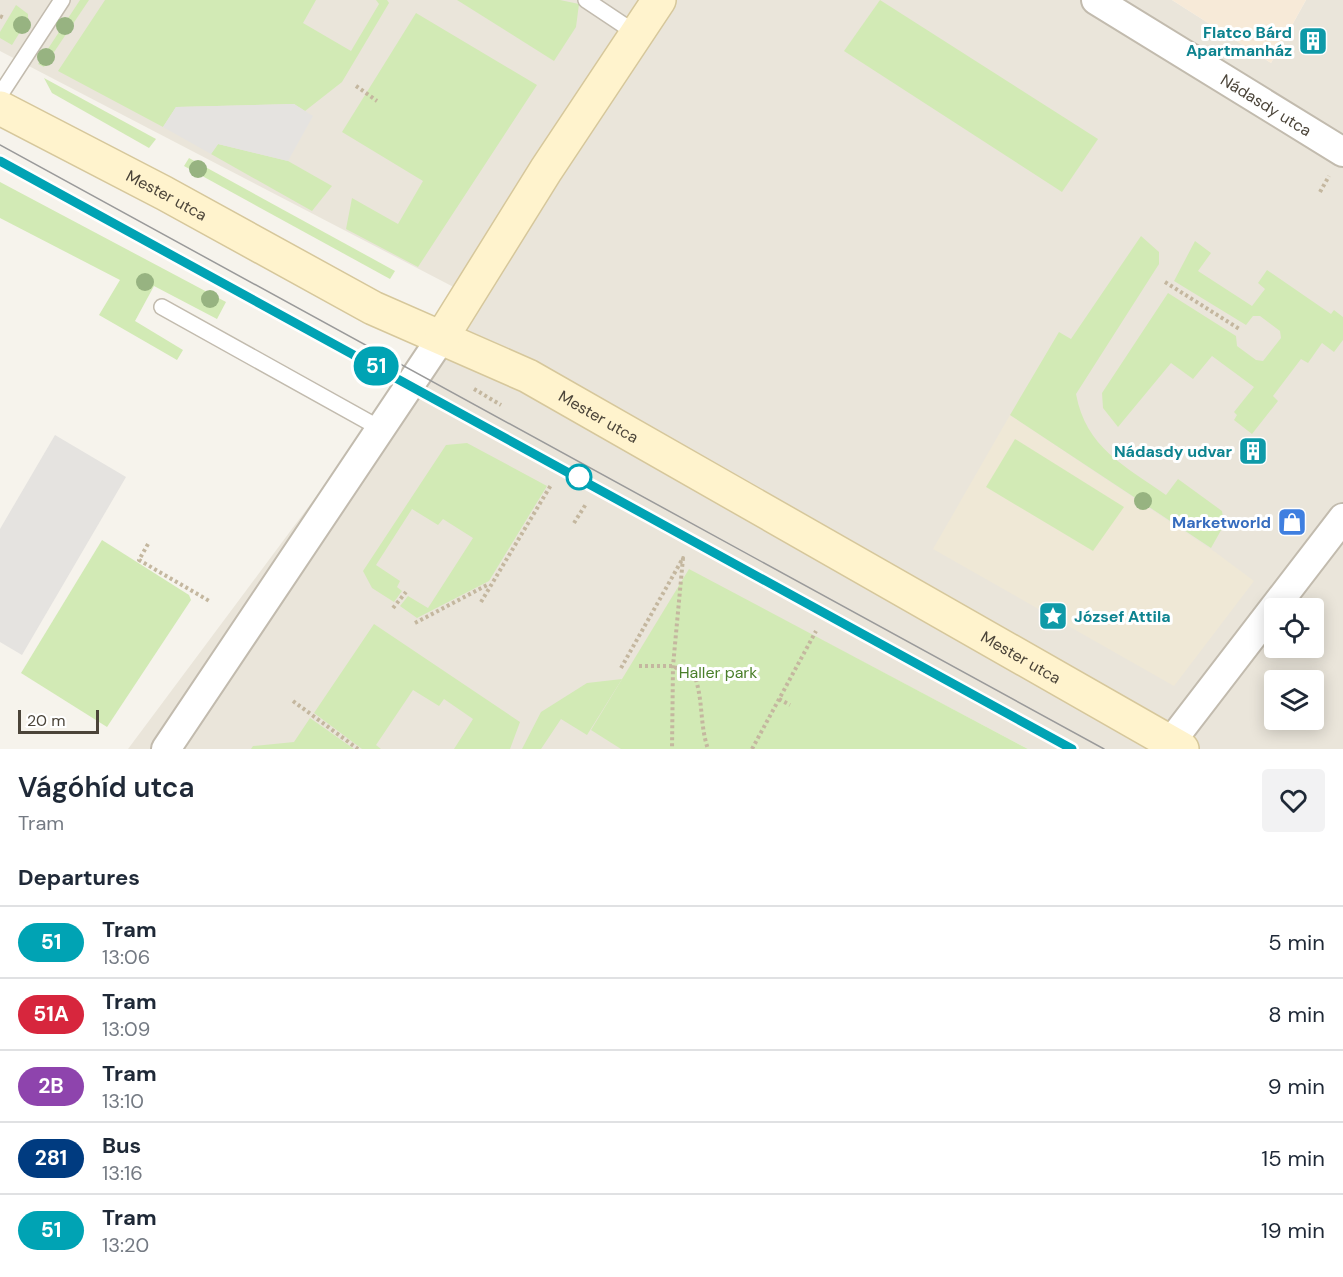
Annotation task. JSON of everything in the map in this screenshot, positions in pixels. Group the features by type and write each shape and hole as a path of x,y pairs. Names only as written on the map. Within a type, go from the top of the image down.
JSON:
{"street":[{"path":"166,749 382,430 546,170 659,0"},
{"name":"Nádasdy utca","path":"1096,0 1343,152"},
{"name":"Mester utca","path":"0,108 164,193 373,308 528,376 1176,746"},
{"path":"1176,746 1343,518"}],"lane":[{"path":"0,95 62,0"},
{"path":"586,0 637,34"},
{"path":"162,307 382,430"}],"path":[{"path":"356,86 377,100"},
{"path":"1165,282 1241,330"},
{"path":"474,389 501,405"},
{"path":"481,602 551,485"},
{"path":"574,523 586,504"},
{"path":"148,544 139,560 211,602"},
{"path":"621,668 684,558 673,666 672,749"},
{"path":"415,623 490,584"},
{"path":"393,608 406,592"},
{"path":"752,749 816,631"},
{"path":"639,666 673,666 696,680 702,700 702,732 708,749"},
{"path":"779,699 790,705"},
{"path":"293,701 358,749"}],"shaded area":[{"path":"0,0 1172,0 1271,63 1306,0 1343,0 1343,749 1028,749 689,570 621,749 128,749 467,294 0,51"},
{"path":"1172,0 1306,0 1271,63"},
{"path":"294,104 313,116 288,161 218,144 211,154 163,127 176,107"},
{"path":"1010,415 1215,552 1254,581 1174,686 933,549"},
{"path":"55,435 126,477 22,655 0,642 0,529"}],"green space":[{"path":"80,0 89,0 44,67 38,64"},
{"path":"105,0 316,0 303,23 351,51 379,4 376,0 387,0 389,3 342,82 305,111 294,104 176,107 163,127 58,71"},
{"path":"457,0 560,0 579,4 576,27 554,61"},
{"path":"880,0 1098,139 1062,192 844,51"},
{"path":"16,5 28,14 28,19 12,45 0,38 0,32"},
{"path":"416,13 537,85 418,267 346,229 352,198 398,224 423,181 342,132"},
{"path":"44,78 156,139 149,148 52,93"},
{"path":"218,144 288,161 332,186 312,211 211,154"},
{"path":"189,158 395,271 390,279 184,166"},
{"path":"0,182 226,302 217,319 154,286 135,321 183,350 177,360 99,315 120,280 0,218"},
{"path":"1141,236 1159,252 1159,264 1076,394 1088,428 1109,454 1166,495 1178,479 1222,511 1224,525 1211,548 1010,415 1059,332 1071,339"},
{"path":"1195,241 1211,253 1198,271 1252,306 1265,289 1258,283 1267,270 1331,314 1334,310 1343,317 1343,340 1334,352 1322,343 1308,363 1301,359 1273,396 1278,401 1252,434 1234,420 1237,415 1234,412 1254,387 1212,356 1193,379 1171,363 1118,427 1103,408 1102,393 1168,293 1236,336 1237,346 1256,360 1263,361 1281,338 1280,331 1260,316 1253,316 1246,325 1174,281"},
{"path":"1015,439 1124,507 1093,551 986,487"},
{"path":"467,443 547,486 489,581 417,618 400,606 408,596 428,608 473,538 443,519 438,525 412,509 376,565 400,581 397,587 402,591 394,602 372,588 363,571 446,445"},
{"path":"102,540 189,595 191,600 107,727 21,673"},
{"name":"Haller park","path":"689,569 1028,749 621,749 591,730"},
{"path":"374,624 520,722 510,749 454,749 473,719 444,699 439,706 413,690 376,745 381,749 362,749 314,713"},
{"path":"622,679 587,735 561,719 541,749 522,749 541,712 587,683"},
{"path":"310,718 354,749 251,749 253,746 294,742"}],"tram line":[{"path":"0,145 1104,749"},
{"path":"0,161 1072,749"},
{"name":"51","path":"0,161 480,422 1072,749"}],"place":[{"name":"Flatco Bárd Apartmanház","path":"1313,41"},
{"name":"Nádasdy udvar","path":"1253,451"},
{"name":"Marketworld","path":"1292,522"},
{"name":"József Attila","path":"1053,616"}]}
